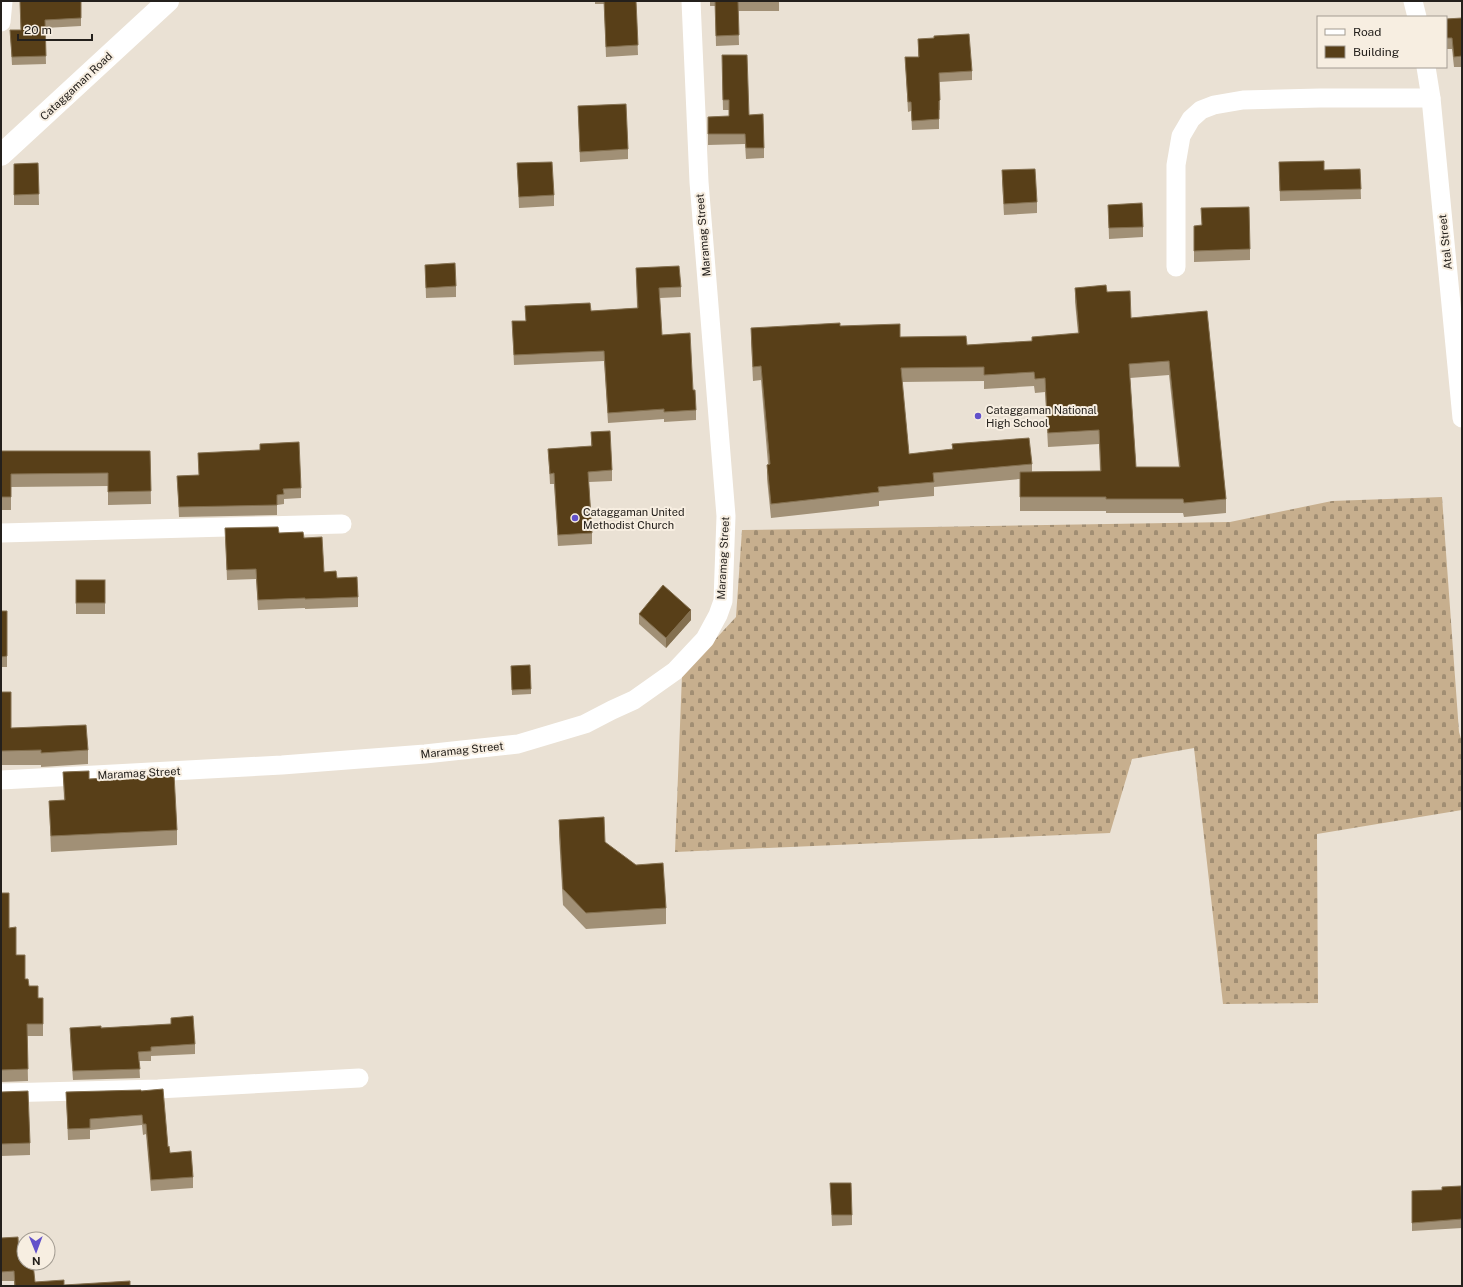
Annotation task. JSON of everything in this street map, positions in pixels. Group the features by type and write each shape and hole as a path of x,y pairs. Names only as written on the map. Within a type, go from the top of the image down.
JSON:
{"street":[{"path":"1,22 3,1"},
{"name":"Cataggaman Road","path":"1,155 168,1"},
{"name":"Maramag Street","path":"1,780 282,765 425,754 518,744 585,724 634,700 675,671 705,639 718,615 723,601 726,516 699,182 691,1"},
{"path":"1413,1 1417,16"},
{"name":"Atal Street","path":"1426,68 1454,248 1462,418"},
{"path":"1176,267 1176,165 1181,136 1191,119 1201,110 1214,105 1243,100 1431,98"},
{"path":"1,533 342,524"},
{"path":"1,1093 158,1089 359,1078"}],"green space":[{"path":"1442,497 1459,732 1462,742 1462,810 1317,834 1318,1003 1223,1004 1194,748 1132,759 1110,833 675,852 682,675 736,617 742,530 1230,522 1332,501"}],"building":[{"path":"20,1 81,1 81,18 45,20 46,56 12,57 10,30 21,30"},
{"path":"604,1 636,1 638,45 606,47"},
{"path":"715,1 738,1 739,35 716,36"},
{"path":"1462,18 1462,56 1454,57 1452,38 1447,38 1447,19"},
{"path":"969,34 972,71 939,73 939,119 912,121 911,102 908,102 905,57 919,57 918,39 934,38 934,36"},
{"path":"722,55 747,55 749,115 763,114 764,148 746,148 745,134 708,134 708,117 729,116 729,100 723,100"},
{"path":"626,104 628,149 580,152 578,106"},
{"path":"1324,161 1324,170 1360,169 1361,189 1280,191 1279,162"},
{"path":"552,162 554,195 519,197 517,163"},
{"path":"38,163 39,194 14,195 14,164"},
{"path":"1035,169 1037,202 1004,204 1002,170"},
{"path":"1142,203 1143,227 1109,228 1108,205"},
{"path":"1249,207 1250,249 1194,251 1194,226 1202,225 1201,208"},
{"path":"455,263 456,286 426,288 425,265"},
{"path":"679,266 681,287 659,288 662,335 690,333 693,390 695,390 696,410 664,412 664,409 608,413 604,351 514,355 512,321 526,321 525,306 590,303 591,311 638,308 636,268"},
{"path":"1106,285 1107,292 1130,291 1131,318 1207,311 1226,499 1184,503 1183,499 1020,497 1020,472 1101,471 1099,430 1048,433 1045,378 1035,379 1034,372 984,375 984,367 901,368 909,454 953,449 952,444 1029,438 1032,464 933,473 934,482 878,487 879,492 771,504 767,465 770,464 761,366 753,367 751,328 840,323 840,326 900,324 900,337 966,336 967,345 1032,341 1032,337 1079,333 1075,288","holes":["1169,361 1180,467 1136,467 1129,364"]},
{"path":"610,431 612,470 588,472 592,533 558,535 554,473 550,474 548,449 592,446 591,432"},
{"path":"299,442 301,488 283,489 284,494 277,495 277,505 179,507 177,476 199,475 198,453 260,450 260,444"},
{"path":"1,451 150,451 151,491 108,492 108,473 11,474 11,497 1,497"},
{"path":"278,527 279,533 303,532 304,538 322,537 324,572 336,571 337,578 357,577 358,597 258,600 256,569 227,570 225,528"},
{"path":"76,580 105,580 105,603 76,603"},
{"path":"663,585 691,610 666,638 639,614"},
{"path":"1,611 7,611 7,656 1,657"},
{"path":"530,665 531,689 512,690 511,666"},
{"path":"1,692 11,692 11,728 86,725 88,750 41,753 41,750 1,751"},
{"path":"89,771 89,779 174,774 177,830 51,836 49,801 65,800 63,772"},
{"path":"604,817 605,842 636,865 663,863 666,908 586,913 563,889 559,820"},
{"path":"1,893 9,893 9,928 16,927 16,955 25,955 25,979 28,979 29,986 38,986 38,998 43,998 43,1024 27,1024 28,1069 1,1070"},
{"path":"193,1016 195,1044 151,1047 151,1051 138,1052 140,1069 73,1071 70,1028 101,1026 101,1028 171,1024 171,1018"},
{"path":"163,1089 168,1147 169,1146 170,1153 191,1151 193,1177 151,1180 146,1124 143,1124 142,1115 90,1119 90,1128 68,1129 66,1092 141,1091"},
{"path":"28,1091 30,1143 1,1144 1,1092"},
{"path":"830,1183 851,1183 852,1215 832,1215"},
{"path":"1461,1186 1462,1219 1412,1223 1412,1191 1442,1190 1442,1187"},
{"path":"16,1237 16,1271 34,1271 35,1282 64,1280 64,1285 130,1281 130,1286 15,1286 14,1271 1,1272 1,1238"}],"place":[{"name":"Cataggaman National High School","path":"978,416"},
{"name":"Cataggaman United Methodist Church","path":"575,518"}]}
